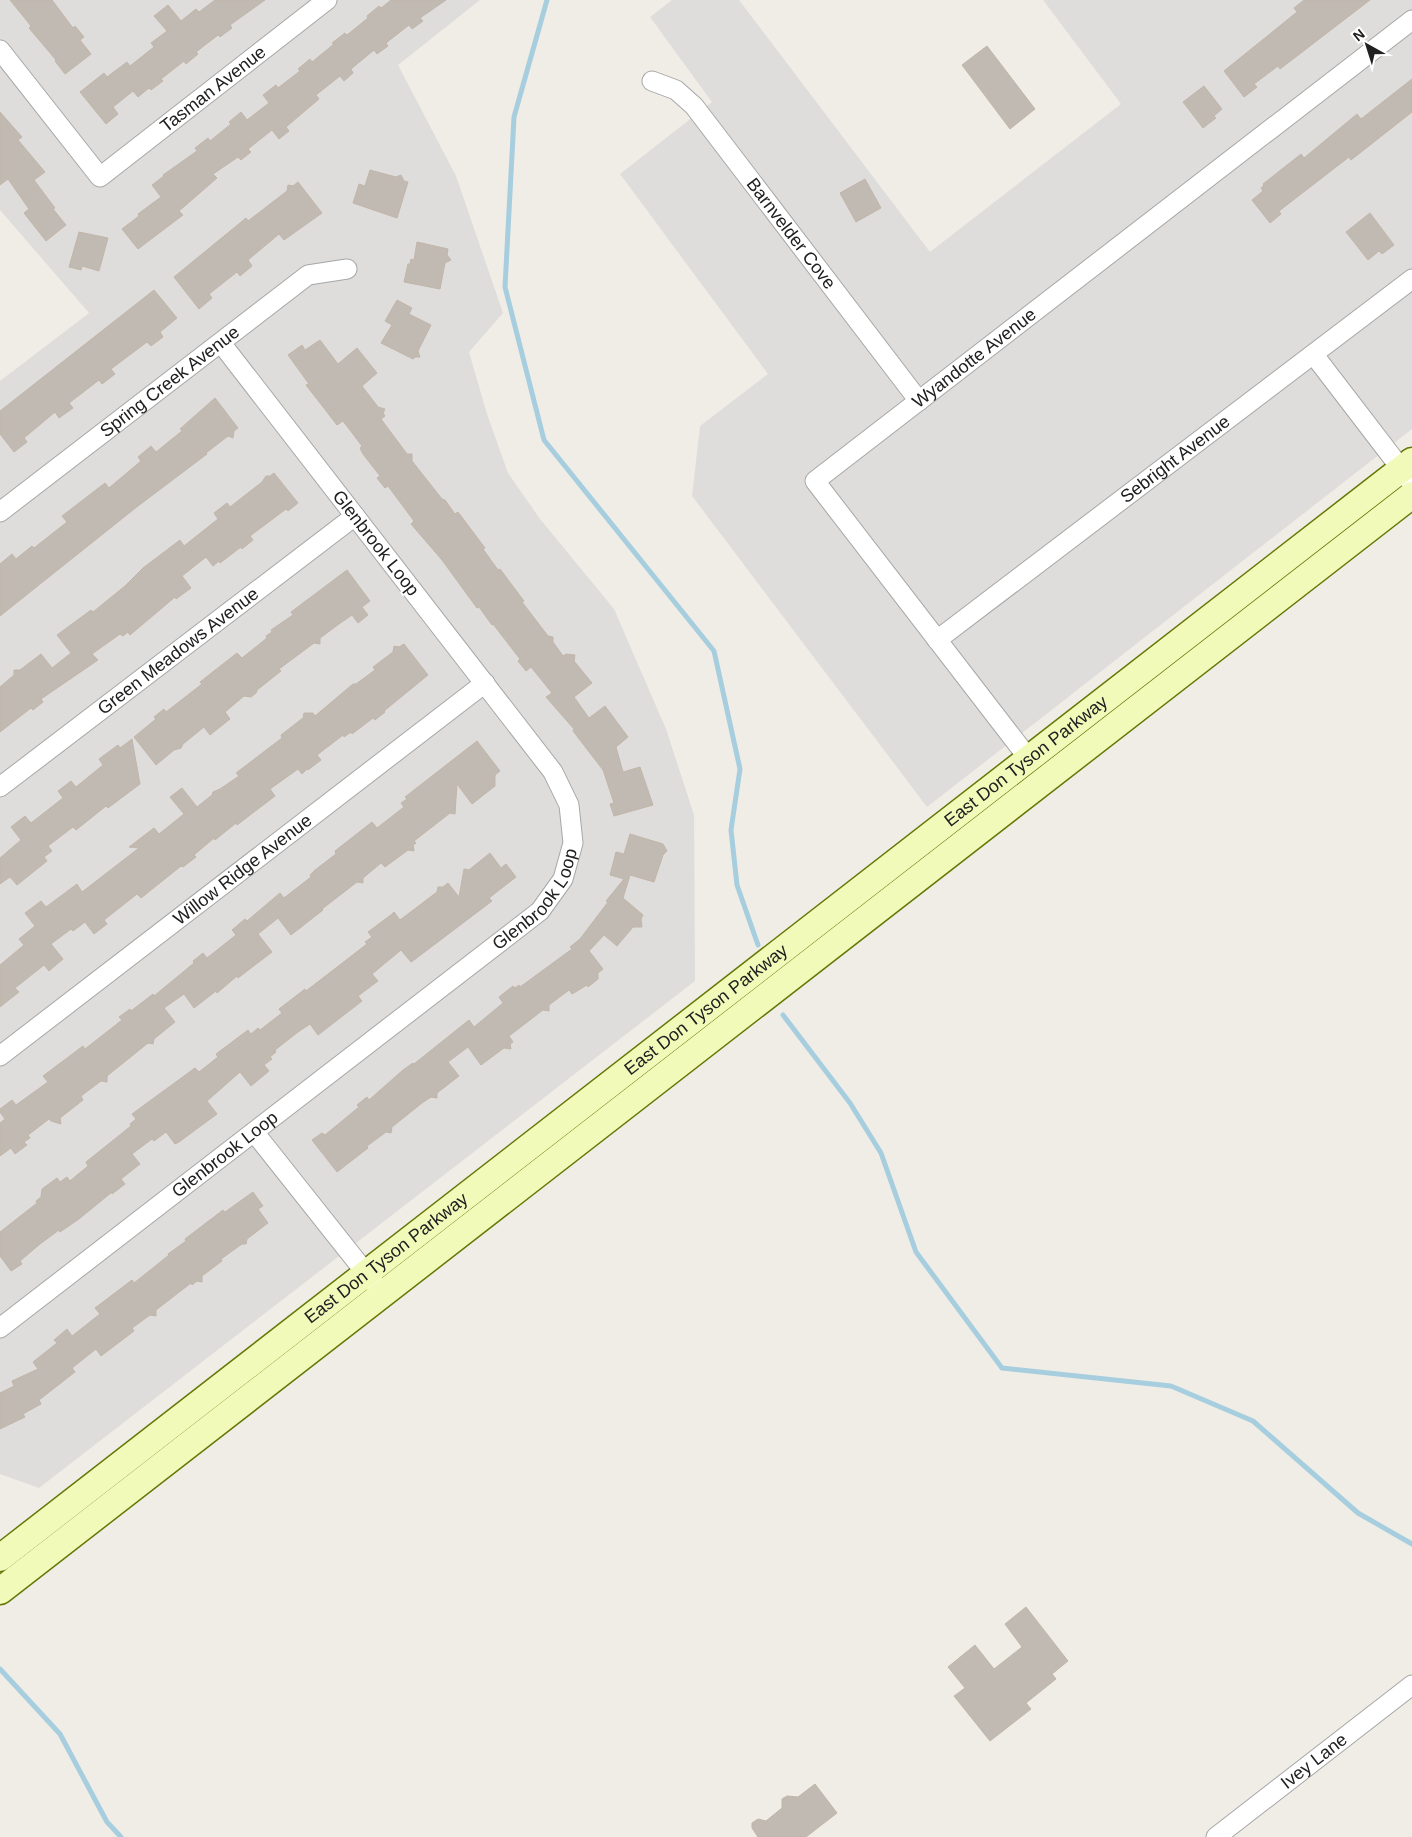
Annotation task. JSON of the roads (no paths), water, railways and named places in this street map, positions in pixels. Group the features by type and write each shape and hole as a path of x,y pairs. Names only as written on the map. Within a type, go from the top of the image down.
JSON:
{"main road":[{"name":"East Don Tyson Parkway","path":"0,1558 1029,759 1409,471"},
{"name":"East Don Tyson Parkway","path":"0,1591 1412,495"}],"street":[{"name":"Tasman Avenue","path":"0,50 100,176 327,0"},
{"name":"Wyandotte Avenue","path":"1029,759 816,481 1412,20"},
{"name":"Barnvelder Cove","path":"652,81 676,90 694,106 919,401"},
{"name":"Spring Creek Avenue","path":"0,512 308,275 347,269"},
{"name":"Sebright Avenue","path":"937,640 1412,280"},
{"name":"Glenbrook Loop","path":"0,1328 540,911 563,879 573,843 569,805 553,772 220,342"},
{"path":"1314,355 1409,471"},
{"name":"Green Meadows Avenue","path":"0,787 355,516"},
{"name":"Willow Ridge Avenue","path":"0,1056 485,684"},
{"path":"254,1132 383,1295"},
{"name":"Ivey Lane","path":"1216,1837 1412,1685"}],"waterway":[{"path":"547,0 514,117 505,287 544,440 714,651 740,769 731,830 737,885 758,945"},
{"path":"783,1015 850,1103 881,1153 916,1252 1002,1368 1171,1386 1253,1421 1358,1513 1412,1544"},
{"path":"0,1669 60,1734 107,1822 121,1837"}]}
